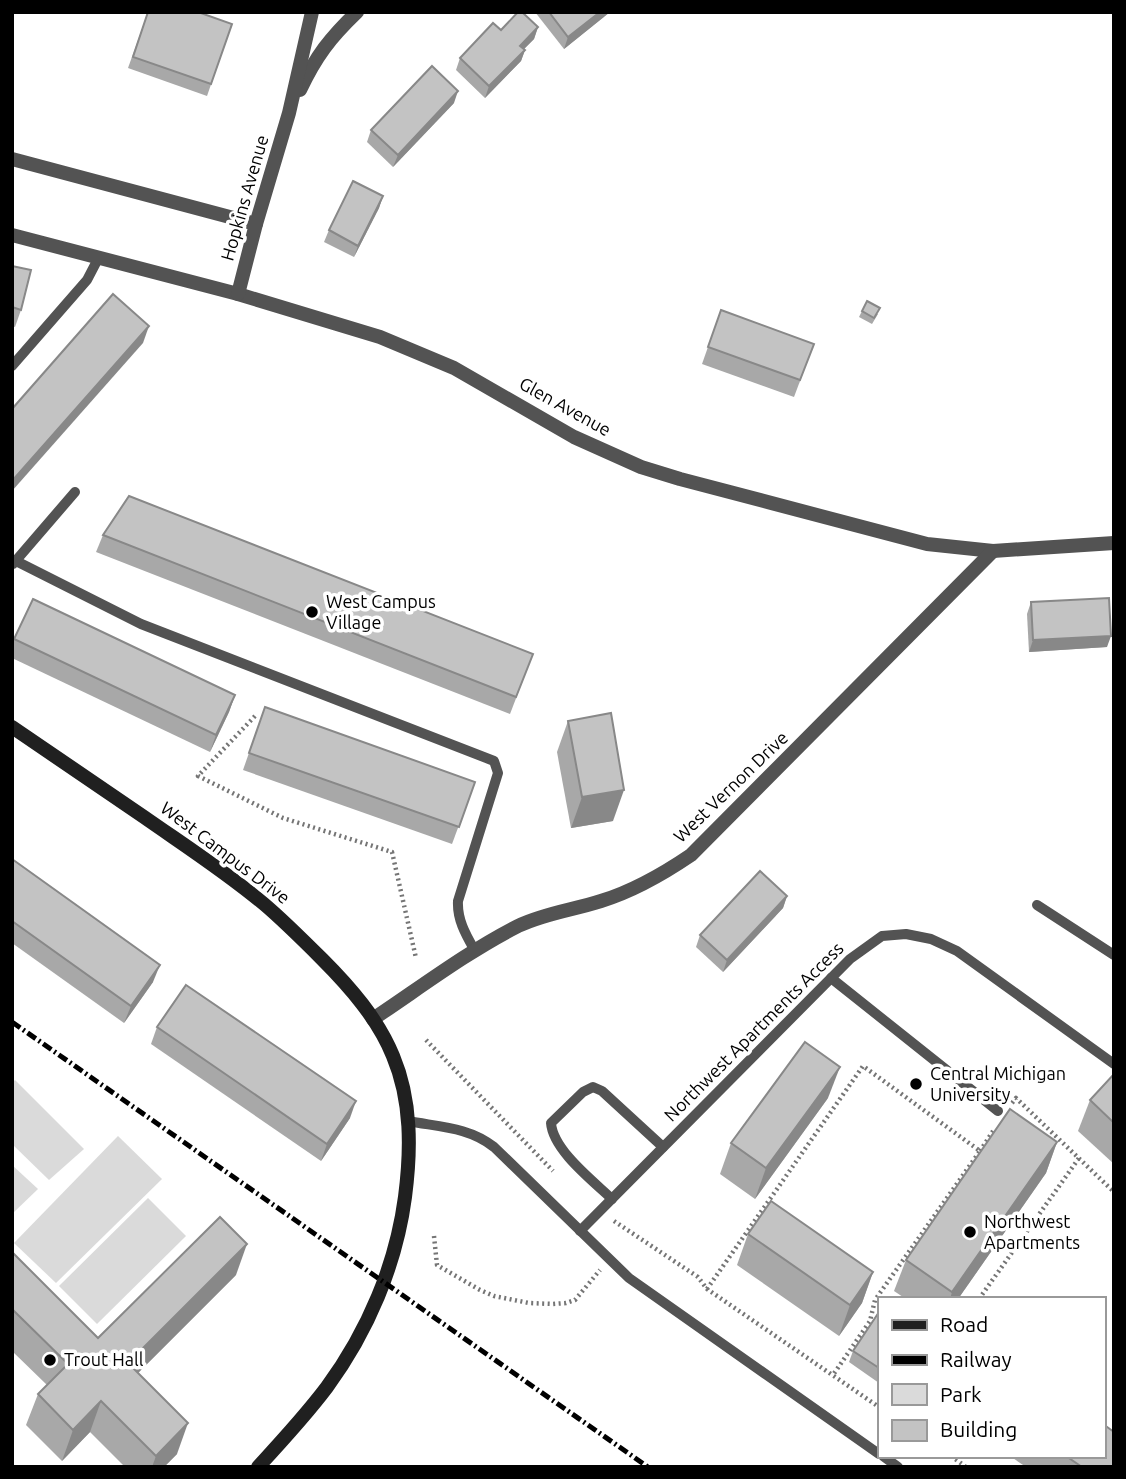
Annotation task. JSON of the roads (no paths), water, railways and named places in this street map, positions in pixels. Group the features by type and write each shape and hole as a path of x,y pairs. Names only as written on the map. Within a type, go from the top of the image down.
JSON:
{"street":[{"name":"Hopkins Avenue","path":"238,294 289,113 312,12"},
{"name":"Hopkins Avenue","path":"289,113 317,57 357,12"},
{"path":"12,159 256,224"},
{"name":"Glen Avenue","path":"12,236 238,294 380,337 454,368 574,437 641,467 694,483 909,540 949,547 993,551 1114,542"},
{"name":"West Vernon Drive","path":"373,1019 475,951 519,926 538,918 600,902 638,887 691,855 993,551"},
{"name":"West Campus Drive","path":"12,727 208,861 265,904 332,970 373,1019 400,1074 410,1148 396,1246 384,1283 359,1338 328,1386 258,1467"}],"lane":[{"path":"12,366 88,280 99,257"},
{"path":"75,492 14,563 141,624 494,761 498,774 458,901 459,919 475,951"},
{"path":"1037,905 1114,955"},
{"name":"Northwest Apartments Access","path":"580,1231 850,959 882,936 906,934 931,939 957,951 1114,1064"},
{"path":"831,978 1003,1113"},
{"path":"612,1199 559,1146 552,1133 551,1123 583,1092 593,1087 602,1091 663,1147"},
{"path":"408,1121 461,1130 484,1139 629,1278 878,1453"}],"railway":[{"path":"12,1022 648,1467"}],"place":[{"name":"West Campus Village","path":"312,612"},
{"name":"Central Michigan University","path":"916,1084"},
{"name":"Northwest Apartments","path":"970,1232"},
{"name":"Trout Hall","path":"50,1360"}]}
